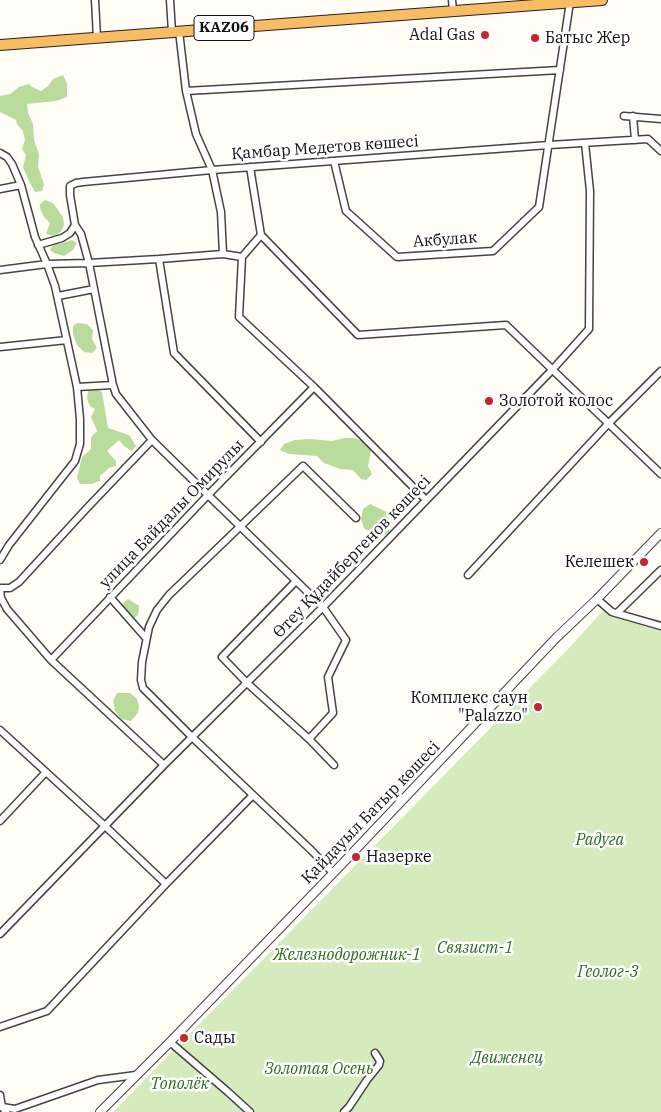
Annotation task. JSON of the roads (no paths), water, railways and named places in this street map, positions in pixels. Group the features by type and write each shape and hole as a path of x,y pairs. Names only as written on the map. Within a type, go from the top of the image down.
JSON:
{"highway":[{"name":"KАZ06","path":"0,45 175,32 453,5 602,0"}],"street":[{"path":"95,0 97,38"},
{"path":"170,0 186,91 196,134 212,170 221,212 223,254"},
{"name":"Акбулак","path":"334,161 346,211 397,257 493,251 539,207 570,2"},
{"path":"186,91 560,70"},
{"path":"624,116 661,119"},
{"path":"633,116 635,140"},
{"name":"Қамбар Медетов көшесі","path":"75,225 70,186 76,184 250,167 648,139 661,151"},
{"name":"Өтеу Құдайбергенов көшесі","path":"0,934 164,765 323,607 553,369 589,329 590,191 585,143"},
{"path":"0,153 7,157 12,164 21,185 35,237 58,296 77,387 80,419 80,444 75,461 9,545 0,560"},
{"path":"250,167 261,235 358,335 506,325 661,474"},
{"path":"0,189 21,185"},
{"path":"38,245 62,238 70,233 75,225 81,234 89,263 116,394 152,440 323,607 346,640 328,677 333,713 309,739"},
{"path":"261,235 242,257 239,317 314,387 426,500"},
{"path":"0,270 47,264 223,254 242,257"},
{"path":"159,259 174,353 261,442"},
{"path":"58,296 94,290"},
{"path":"0,347 67,340"},
{"path":"468,575 608,424 661,371"},
{"path":"77,387 113,385"},
{"name":"улица Байдалы Омирулы","path":"51,660 314,387"},
{"path":"152,440 19,582 10,588 0,588 1,598 7,609 51,660 164,765"},
{"path":"332,873 311,850 143,688 141,680 142,662 146,638 156,610 169,595 303,466 356,518"},
{"name":"Қайдауыл Батыр көшесі","path":"100,1112 170,1042 552,642 661,533"},
{"path":"617,613 661,570"},
{"path":"296,580 222,657 334,765"},
{"path":"110,598 146,638"},
{"path":"597,599 612,612 661,626"},
{"path":"0,730 166,884"},
{"path":"0,821 46,772"},
{"path":"0,1027 46,1011 253,795"},
{"path":"170,1042 228,1092 245,1111"},
{"path":"344,1112 380,1063 375,1053"},
{"path":"0,1095 3,1109 15,1109 98,1080 136,1075"}],"place":[{"name":"Adal Gas","path":"485,35"},
{"name":"Батыс Жер","path":"535,38"},
{"name":"Золотой колос","path":"489,401"},
{"name":"Келешек","path":"644,562"},
{"name":"Комплекс саун \"Palazzo\"","path":"538,707"},
{"name":"Назерке","path":"356,857"},
{"name":"Сады","path":"184,1038"}],"park label":[{"name":"Радуга","path":"600,840"},
{"name":"Связист-1","path":"475,948"},
{"name":"Железнодорожник-1","path":"347,955"},
{"name":"Геолог-3","path":"608,972"},
{"name":"Движенец","path":"507,1058"},
{"name":"Золотая Осень","path":"319,1069"},
{"name":"Тополёк","path":"180,1084"}]}
